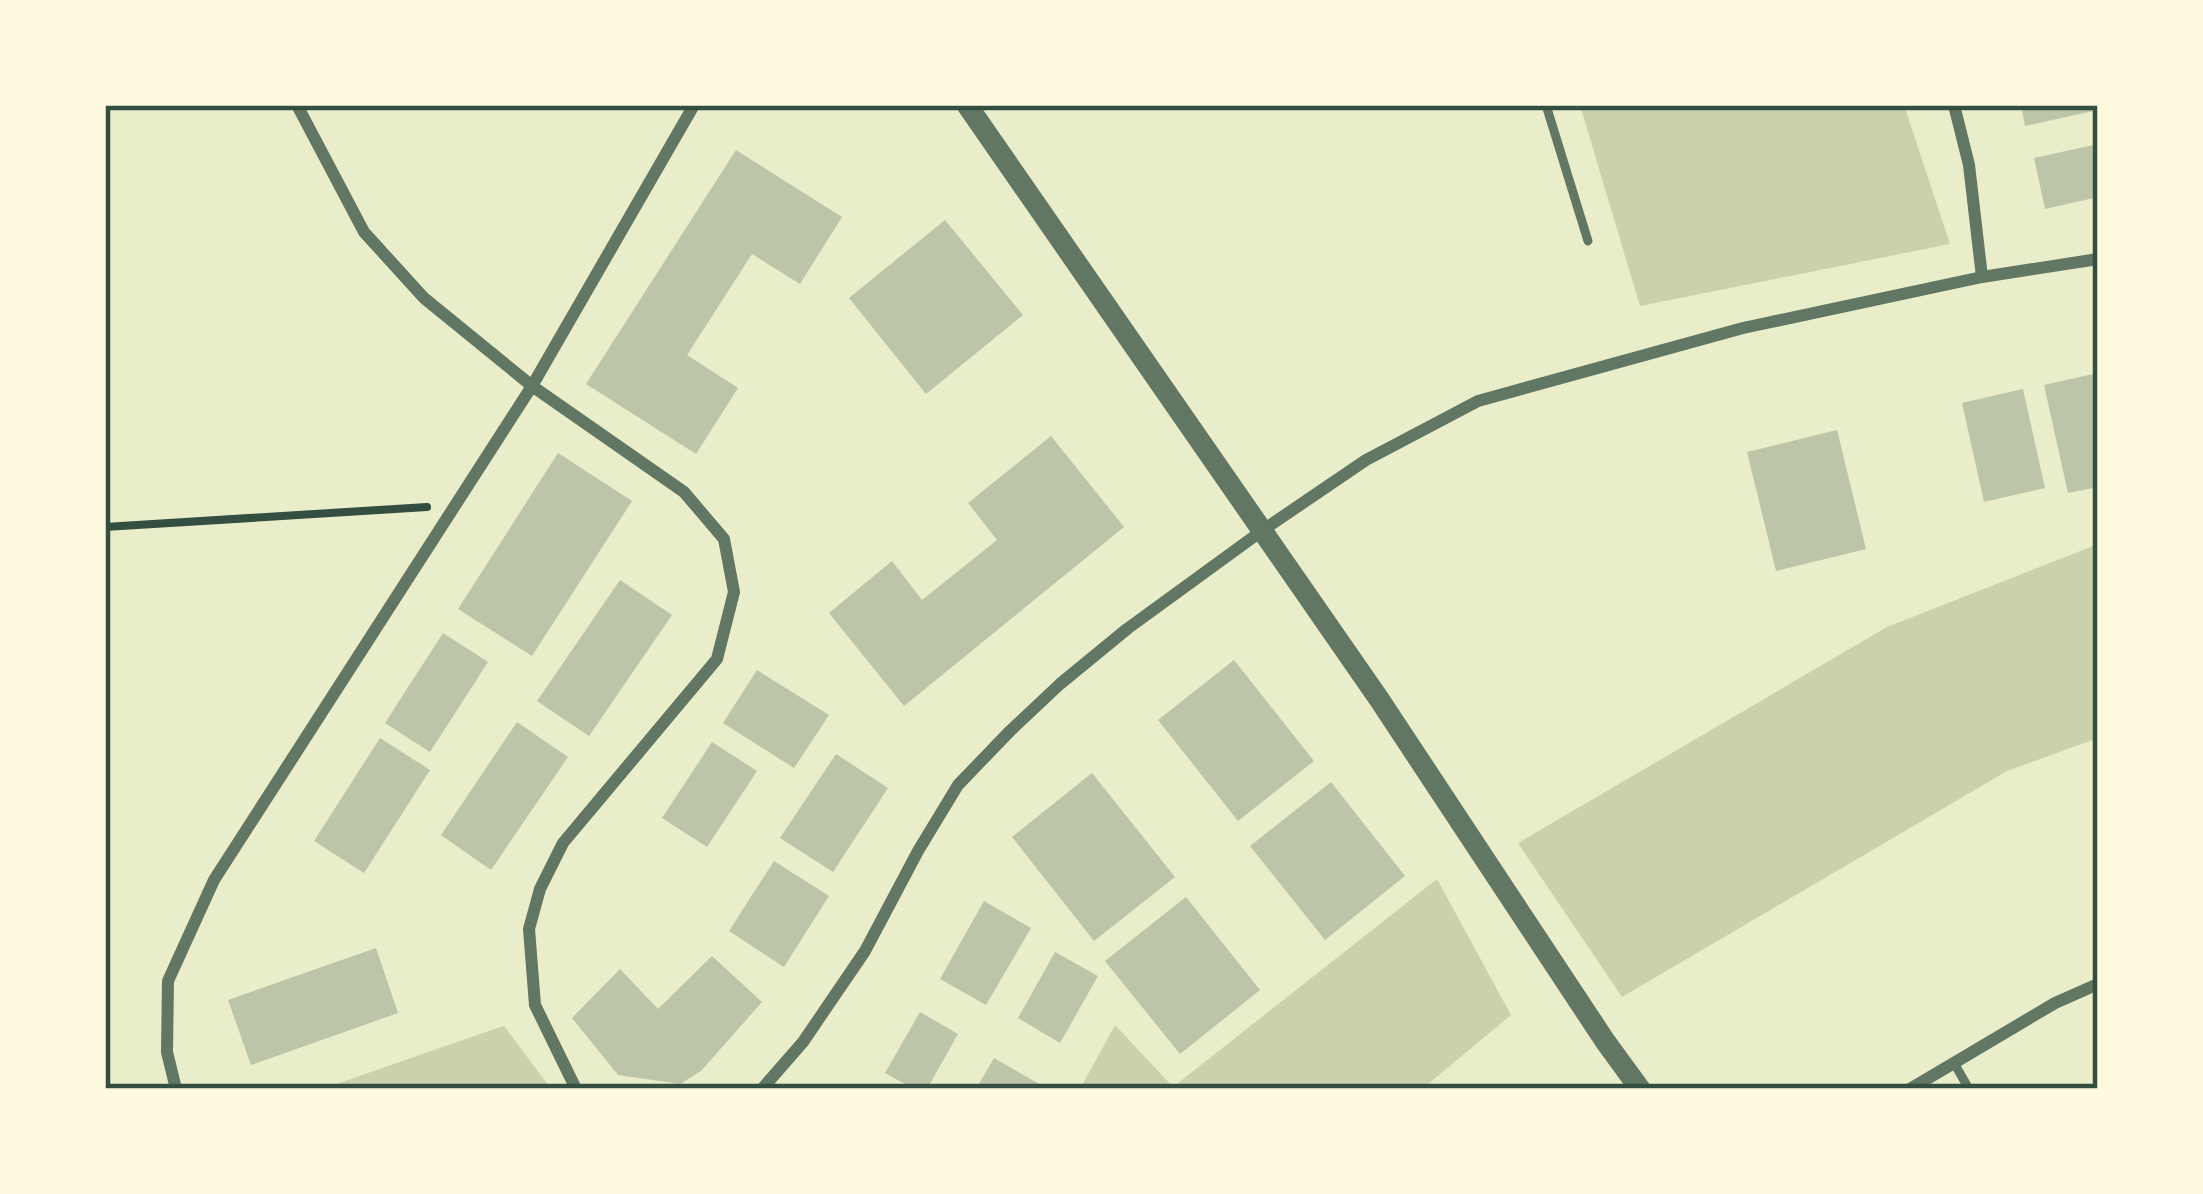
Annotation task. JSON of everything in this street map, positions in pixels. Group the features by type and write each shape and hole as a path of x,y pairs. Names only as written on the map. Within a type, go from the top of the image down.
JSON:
{"street":[{"path":"297,105 364,232 424,298 532,386 684,492 724,538 734,592 717,659 563,843 540,889 529,929 535,1005 576,1089"},
{"path":"176,1089 167,1052 168,981 214,880 532,386 694,105"},
{"path":"967,105 1263,530 1640,1089"},
{"path":"1954,105 1969,165 1982,277"},
{"path":"762,1089 802,1042 865,951 958,785 1010,730 1127,628 1366,460 1478,401 1743,328 1982,277 2098,259"},
{"path":"1910,1089 2055,1003 2098,985"}],"lane":[{"path":"1546,105 1588,241"},
{"path":"1954,1063 1969,1089"}],"path":[{"path":"105,527 455,505"}],"green space":[{"path":"1580,105 1904,105 1950,244 1640,306"},
{"path":"2098,544 2098,738 2007,771 1622,997 1518,843 1887,627"},
{"path":"1437,879 1511,1015 1422,1089 1080,1089 1115,1025 1173,1087"},
{"path":"503,1026 551,1089 322,1089"}],"building":[{"path":"2021,105 2098,105 2098,110 2025,126"},
{"path":"2098,144 2098,197 2045,209 2034,158"},
{"path":"736,150 842,217 800,284 752,254 687,355 738,388 696,454 586,384"},
{"path":"945,220 1023,315 926,394 849,298"},
{"path":"2098,373 2098,487 2068,493 2044,385"},
{"path":"2023,389 2045,488 1984,502 1962,403"},
{"path":"1837,430 1866,549 1776,571 1747,452"},
{"path":"1051,436 1124,527 904,706 829,613 892,561 922,600 997,540 968,503"},
{"path":"558,453 632,501 532,656 458,609"},
{"path":"620,580 672,615 589,736 537,701"},
{"path":"443,633 488,662 430,752 385,723"},
{"path":"1234,660 1314,761 1238,821 1158,720"},
{"path":"757,670 829,715 794,768 723,723"},
{"path":"517,722 568,757 491,870 441,835"},
{"path":"380,738 430,770 364,873 314,841"},
{"path":"712,742 757,771 707,847 662,818"},
{"path":"836,754 888,788 833,872 780,838"},
{"path":"1092,773 1175,877 1094,941 1012,837"},
{"path":"1331,782 1405,876 1325,940 1250,846"},
{"path":"774,861 829,896 784,967 729,931"},
{"path":"1186,897 1260,990 1180,1054 1105,961"},
{"path":"984,901 1031,928 986,1005 940,979"},
{"path":"376,948 398,1013 251,1065 228,1000"},
{"path":"1055,952 1098,976 1060,1043 1018,1018"},
{"path":"712,956 762,1002 701,1071 680,1084 618,1075 572,1018 620,969 658,1009"},
{"path":"920,1012 958,1034 927,1089 914,1089 885,1073"},
{"path":"994,1058 1039,1084 1036,1089 976,1089"}]}
